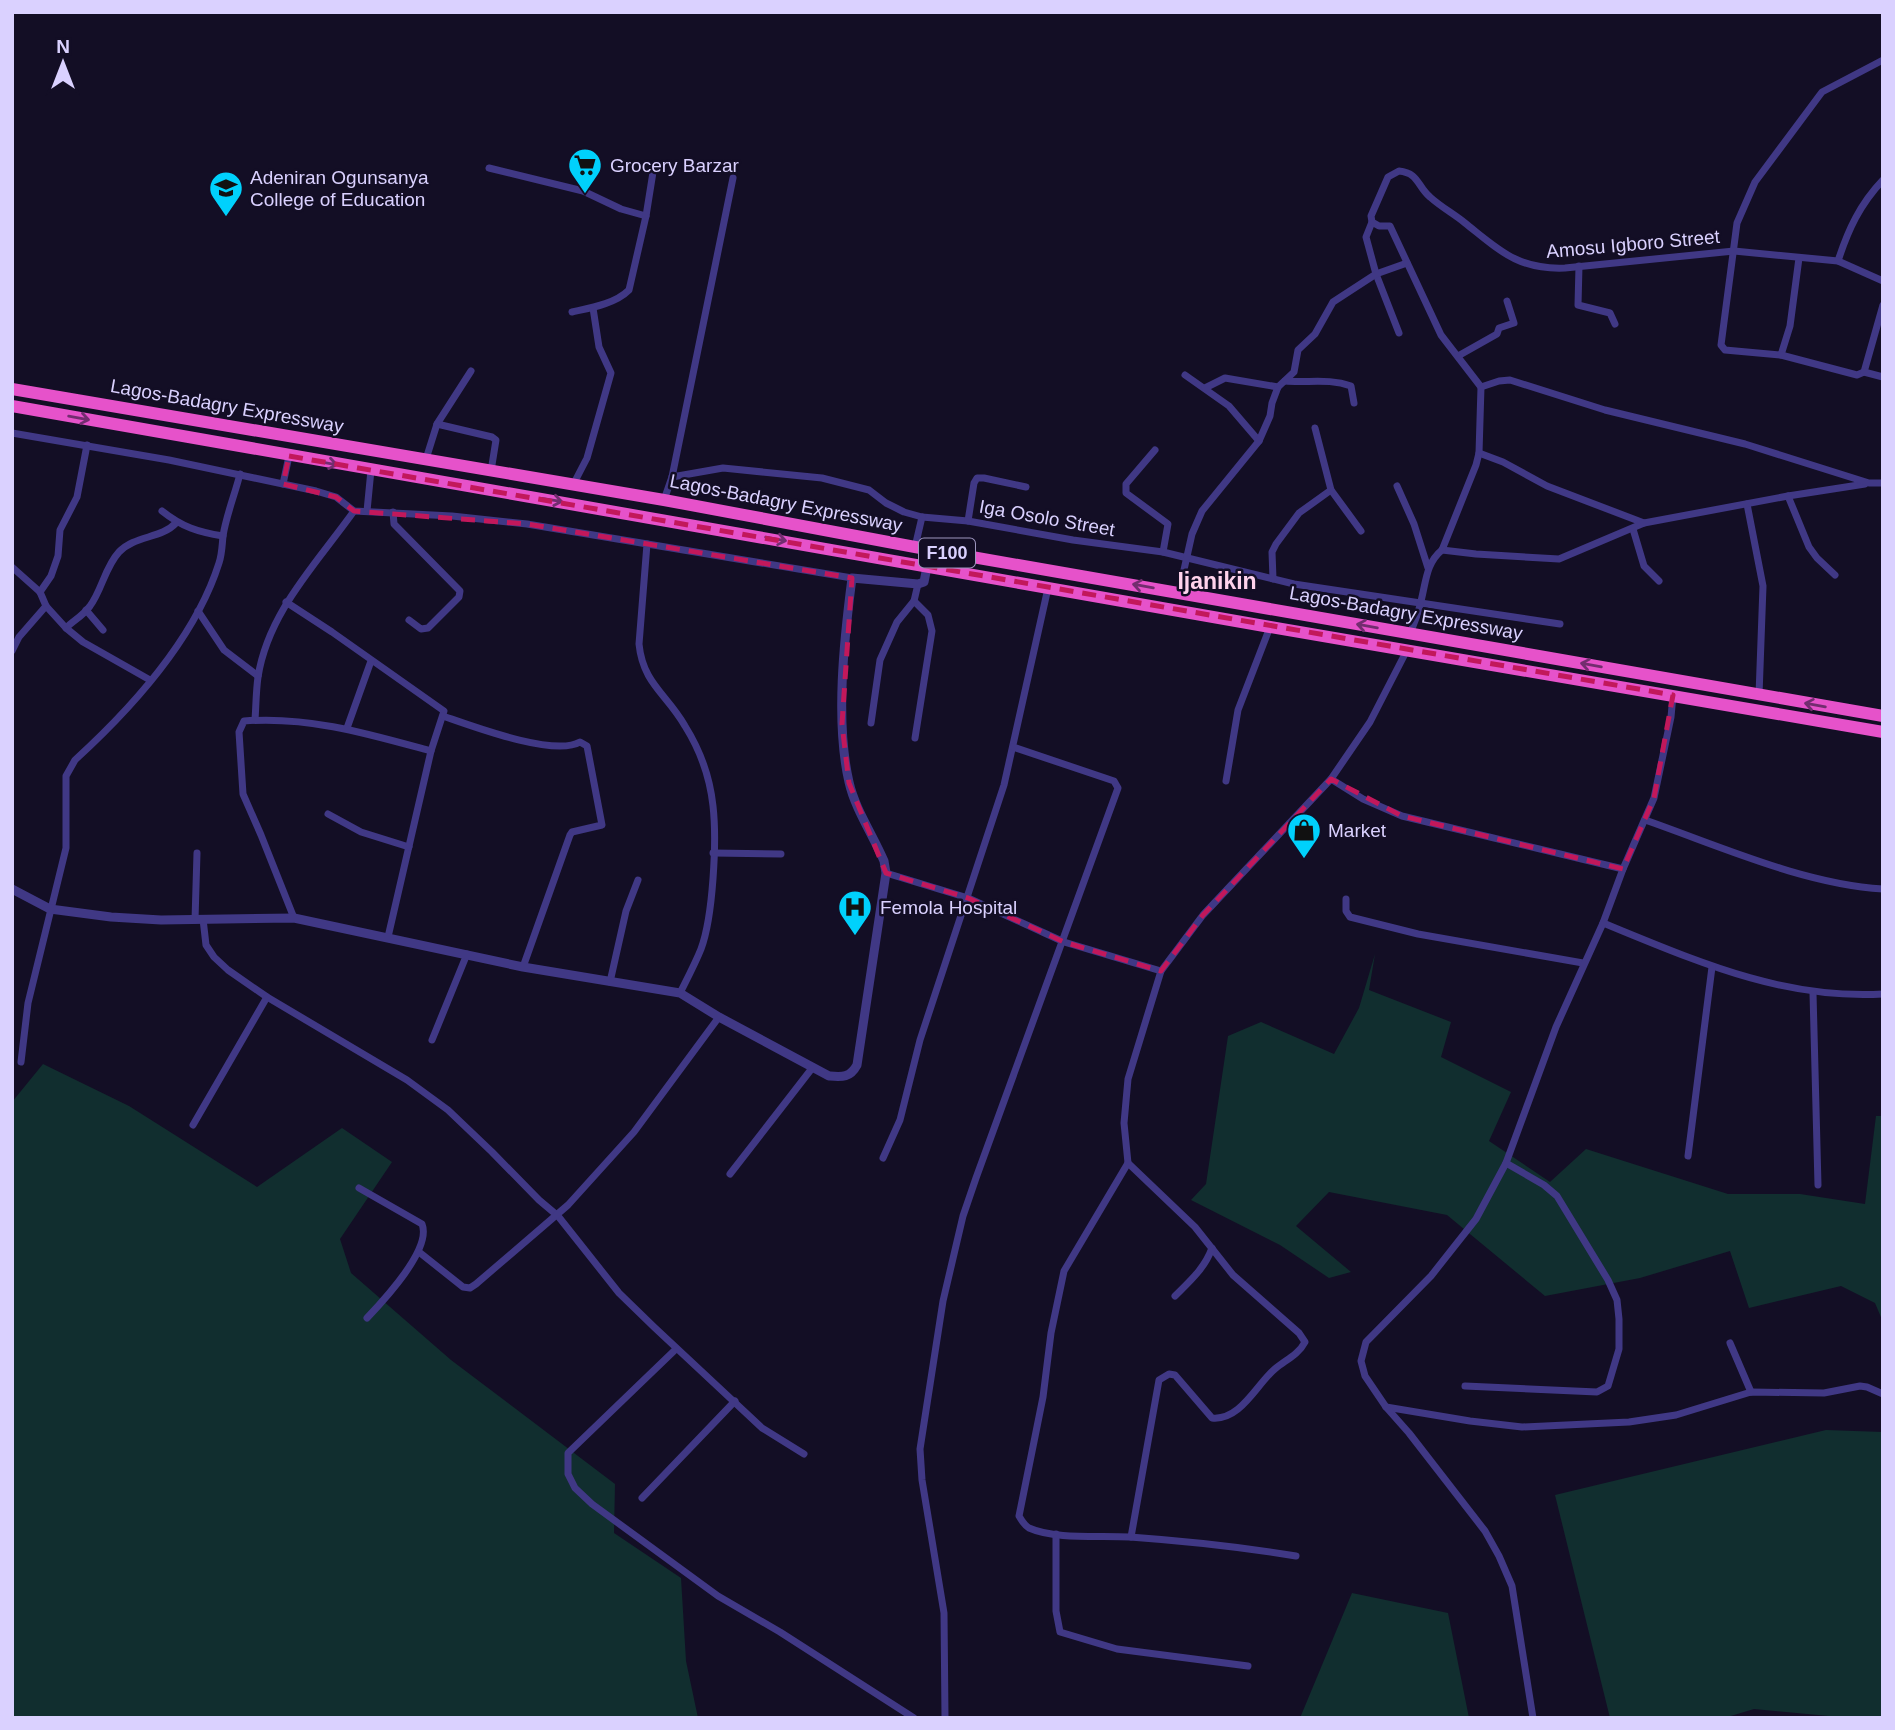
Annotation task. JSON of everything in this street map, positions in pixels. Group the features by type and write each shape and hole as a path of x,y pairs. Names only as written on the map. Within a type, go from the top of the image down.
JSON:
{"highway":[{"name":"Lagos-Badagry Expressway","path":"12,388 664,500 915,547 1883,716"},
{"name":"Lagos-Badagry Expressway","path":"12,406 1883,732"}],"street":[{"path":"1883,60 1822,92 1755,182 1737,223 1721,345 1730,352 1781,355 1857,374 1864,372 1883,377"},
{"path":"572,313 593,308 624,295 629,290 654,166"},
{"path":"489,169 583,191 621,209 646,216"},
{"name":"Amosu Igboro Street","path":"1372,222 1371,216 1388,177 1399,171 1414,175 1429,197 1499,251 1525,265 1545,269 1734,251 1838,261 1883,281"},
{"path":"664,500 672,477 733,178"},
{"path":"1838,261 1847,233 1860,208 1883,180"},
{"path":"1399,333 1376,274 1366,237 1372,222 1379,226 1390,226 1423,292 1433,319 1481,387 1479,453 1442,550 1435,555 1428,568 1421,604 1410,634"},
{"path":"1781,355 1790,326 1799,258"},
{"path":"1178,592 1192,534 1202,511 1259,441 1282,384 1294,372 1298,350 1315,334 1333,302 1376,274 1407,262"},
{"path":"1579,266 1578,305 1611,313 1615,324"},
{"path":"1458,356 1497,334 1499,328 1514,323 1507,301"},
{"path":"1864,372 1883,305"},
{"path":"573,486 587,458 611,373 599,346 593,308"},
{"path":"426,459 437,424 471,371"},
{"path":"1185,375 1229,406 1259,441"},
{"path":"1205,388 1226,378 1282,384 1332,380 1351,386 1354,403"},
{"path":"1481,387 1510,380 1605,410 1745,444 1869,483"},
{"path":"437,424 496,440 491,471"},
{"path":"1315,428 1331,490 1361,531"},
{"path":"12,433 240,474 337,497 354,511 527,524 852,578 918,584 924,582 927,567"},
{"path":"40,592 51,576 58,556 60,530 77,497 87,445"},
{"path":"1155,450 1125,488 1126,492 1168,524 1163,552"},
{"path":"1479,453 1512,466 1548,486 1644,523"},
{"path":"283,484 289,456"},
{"name":"Iga Osolo Street","path":"672,477 723,468 822,478 869,490 895,508 922,517 968,521 1073,540 1163,552 1273,579 1560,624"},
{"path":"367,511 370,470"},
{"path":"21,1062 28,1003 66,848 65,784 69,769 75,760 119,719 184,637 218,565 240,474"},
{"path":"968,521 977,478 1027,486"},
{"path":"1442,550 1559,559 1644,523 1788,496 1883,483"},
{"path":"1397,486 1414,524 1428,568"},
{"path":"1273,579 1272,552 1276,544 1299,513 1331,490"},
{"path":"1788,496 1809,547 1835,575"},
{"path":"1747,504 1763,586 1759,695"},
{"path":"162,511 176,523 195,532 223,536"},
{"path":"255,720 258,676 267,646 286,602 354,511"},
{"path":"393,512 394,524 460,591 459,597 428,628 421,629 409,620"},
{"path":"915,547 922,517"},
{"path":"65,628 86,611 120,551 141,537 163,533 176,523"},
{"path":"1633,529 1644,566 1659,581"},
{"path":"647,544 640,659 647,676 684,723 696,746 706,772 713,806 713,853 706,930 701,949 680,993"},
{"path":"12,567 40,592 46,606 65,628 83,642 150,680"},
{"path":"12,889 50,909 111,917 199,920 294,918 523,968 680,993 829,1076 844,1077 853,1073 857,1065 886,873 884,861 853,795 842,724 846,631 852,578"},
{"path":"871,723 880,660 897,622 914,601 918,584"},
{"path":"883,1158 900,1120 920,1040 1004,785 1048,588"},
{"path":"914,601 928,615 932,631 915,738"},
{"path":"286,602 444,711 431,751 388,937"},
{"path":"12,652 16,634 46,606"},
{"path":"86,611 103,630"},
{"path":"198,611 224,650 258,676"},
{"path":"1226,781 1238,709 1270,627"},
{"path":"1296,1556 1131,1537 1056,1534 1030,1528 1023,1524 1019,1516 1043,1397 1051,1333 1064,1271 1128,1163 1124,1123 1128,1079 1161,971 1203,915 1331,779 1370,722 1407,650"},
{"path":"347,728 371,661"},
{"path":"1533,1718 1512,1586 1499,1556 1485,1531 1409,1433 1385,1407 1365,1376 1361,1362 1366,1342 1432,1276 1476,1219 1506,1163 1556,1027 1603,923 1654,798 1671,717 1672,695"},
{"path":"443,716 502,735 562,748 580,742 586,746 602,825 572,832 570,835 523,968"},
{"path":"294,918 241,787 239,732 244,721 287,720 347,728 431,751"},
{"path":"945,1718 944,1613 922,1480 920,1449 943,1301 964,1216 1064,942 1117,784 1114,780 1013,747"},
{"path":"1331,779 1363,799 1402,816 1623,869"},
{"path":"328,814 361,832 409,847"},
{"path":"1645,820 1826,881 1883,889"},
{"path":"197,853 199,920 206,945 215,957 244,982 267,997 429,1095 558,1216 619,1293 677,1349 762,1427 804,1454"},
{"path":"713,853 781,855"},
{"path":"886,873 968,898 1064,942 1161,971"},
{"path":"610,982 626,911 638,880"},
{"path":"1346,899 1346,911 1350,917 1418,934 1583,963"},
{"path":"1603,923 1712,968 1813,993 1852,996 1883,994"},
{"path":"432,1040 467,954"},
{"path":"1688,1156 1712,968"},
{"path":"1813,993 1818,1185"},
{"path":"193,1125 267,997"},
{"path":"419,1252 463,1287 470,1288 558,1216 634,1132 719,1017"},
{"path":"730,1174 813,1067"},
{"path":"1128,1163 1195,1227 1233,1275 1303,1336 1304,1345 1274,1370 1245,1403 1222,1418 1212,1418 1174,1376 1169,1374 1159,1380 1131,1537"},
{"path":"1465,1386 1597,1391 1608,1386 1616,1367 1619,1349 1617,1300 1600,1263 1557,1196 1544,1185 1506,1163"},
{"path":"359,1188 422,1224 424,1235 419,1252 381,1303 366,1318"},
{"path":"1175,1296 1197,1275 1208,1260 1212,1248"},
{"path":"1730,1343 1751,1392"},
{"path":"677,1349 568,1453 568,1474 575,1488 592,1504 703,1586 914,1718"},
{"path":"1385,1407 1522,1427 1629,1422 1676,1415 1751,1392 1824,1393 1860,1386 1883,1394"},
{"path":"642,1498 735,1401"},
{"path":"1056,1534 1056,1611 1060,1632 1116,1649 1248,1666"}],"highlighted area":[{"path":"289,456 1673,695 1654,798 1623,869 1402,816 1331,779 1203,915 1161,971 1064,942 968,898 886,873 849,783 842,724 852,578 527,524 354,511 336,497 283,484"}],"green space":[{"path":"1375,954 1369,990 1451,1022 1441,1057 1511,1092 1489,1141 1550,1182 1586,1149 1728,1194 1800,1194 1865,1204 1876,1116 1883,1116 1883,1322 1875,1303 1841,1286 1749,1308 1730,1251 1640,1278 1545,1296 1447,1215 1329,1192 1296,1226 1351,1272 1329,1278 1280,1245 1191,1200 1206,1184 1228,1036 1261,1022 1334,1054 1359,1008"},
{"path":"43,1064 129,1106 257,1187 342,1128 392,1162 340,1239 351,1273 451,1360 615,1484 614,1533 681,1578 686,1661 698,1718 12,1718 12,1102"},
{"path":"1826,1430 1883,1432 1883,1718 1850,1718 1754,1709 1724,1718 1610,1718 1555,1495"},
{"path":"1352,1593 1448,1613 1469,1718 1300,1718"}],"place":[{"name":"Grocery Barzar","path":"585,195"},
{"name":"Adeniran Ogunsanya College of Education","path":"226,218"},
{"name":"Market","path":"1304,860"},
{"name":"Femola Hospital","path":"855,937"}],"district":[{"name":"Ijanikin","path":"1217,581"}]}
